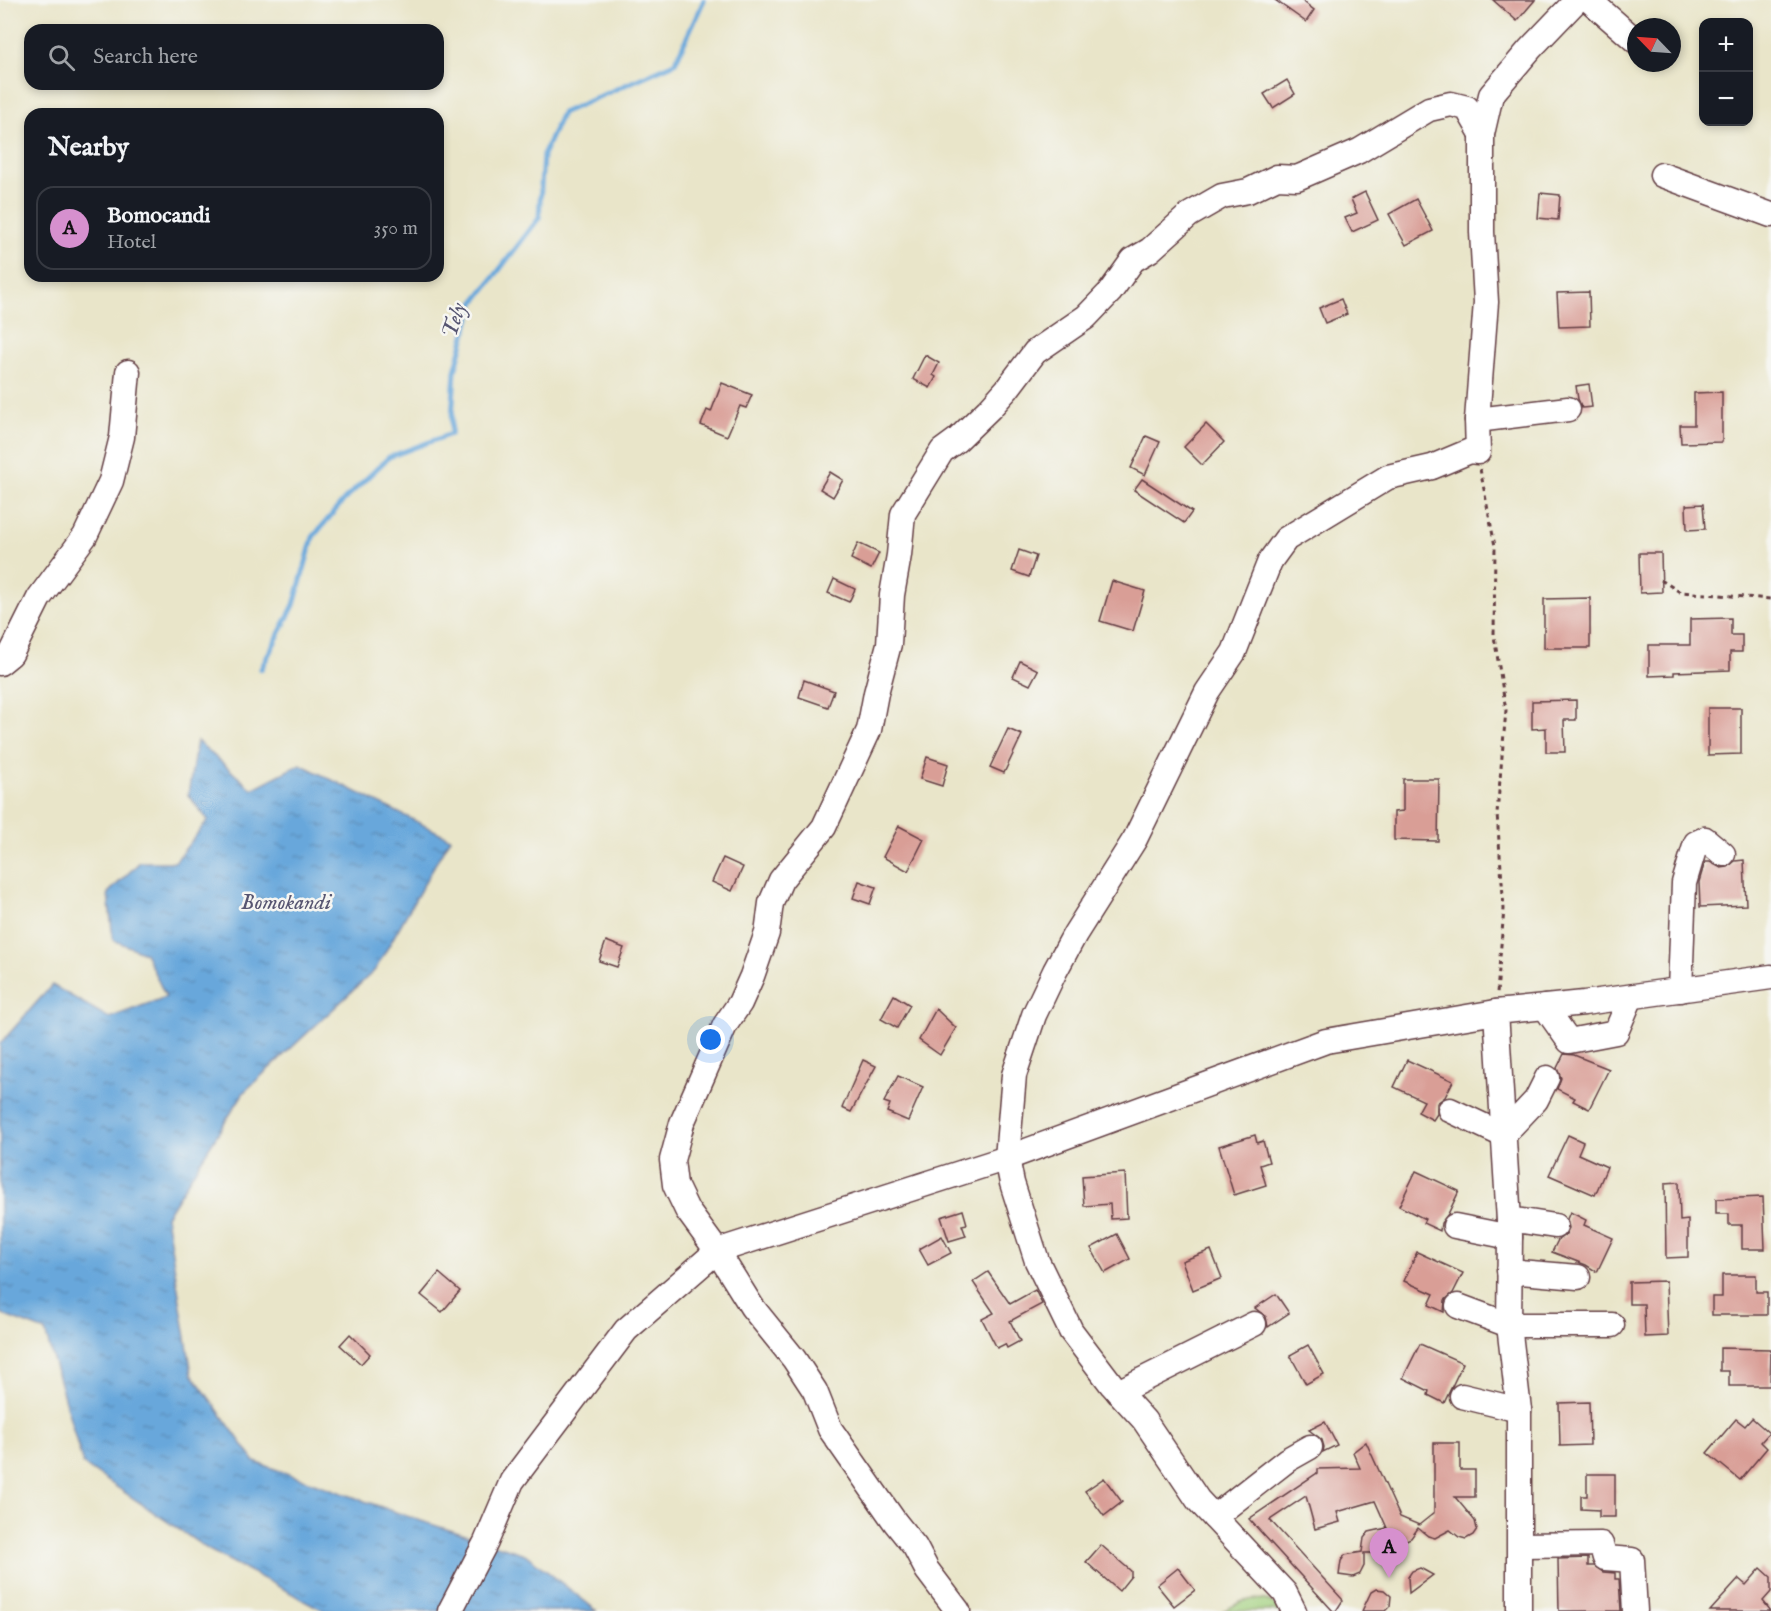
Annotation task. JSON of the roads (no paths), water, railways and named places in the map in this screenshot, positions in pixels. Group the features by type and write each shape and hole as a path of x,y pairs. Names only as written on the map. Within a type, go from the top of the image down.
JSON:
{"street":[{"path":"1294,1611 1285,1593 1214,1517 1179,1474 1144,1420 1118,1392 1071,1331 1037,1261 1012,1184 1007,1158 1014,1075 1034,1015 1075,934 1109,884 1135,839 1207,692 1234,652 1270,561 1286,540 1388,477 1432,467 1470,451 1478,452 1486,302 1482,232 1482,134 1491,95 1530,49 1577,0"},
{"path":"1589,0 1627,33"},
{"path":"958,1611 830,1429 815,1391 787,1349 752,1307 717,1251 687,1210 675,1185 672,1160 682,1123 725,1025 740,1003 752,976 767,933 771,903 781,880 824,827 869,730 889,644 892,595 903,514 942,451 957,440 1007,389 1035,352 1086,317 1110,292 1133,260 1150,250 1189,215 1222,196 1248,191 1277,177 1297,178 1359,151 1429,109 1451,104 1467,108 1482,134"},
{"path":"1662,175 1771,215"},
{"path":"0,663 10,654 39,598 85,536 111,481 122,437 128,372"},
{"path":"1478,420 1568,409"},
{"path":"1680,990 1684,883 1696,843 1705,839 1723,854"},
{"path":"450,1611 486,1542 512,1481 626,1330 717,1251 1007,1158 1326,1041 1496,1012 1631,997 1771,977"},
{"path":"1545,1007 1569,1041 1616,1032 1631,997"},
{"path":"1496,1012 1510,1228 1509,1324 1520,1410 1520,1611"},
{"path":"1503,1135 1536,1100 1547,1078"},
{"path":"1450,1110 1503,1135"},
{"path":"1455,1226 1510,1228 1555,1226"},
{"path":"1509,1271 1578,1277"},
{"path":"1458,1306 1509,1324 1612,1325"},
{"path":"1118,1392 1254,1324"},
{"path":"1462,1396 1520,1410"},
{"path":"1214,1517 1287,1461 1310,1447"},
{"path":"1520,1545 1601,1544 1605,1558 1632,1560 1635,1611"}],"water":[{"name":"Bomokandi","path":"197,741 252,789 300,764 450,838 375,970 244,1092 166,1216 192,1374 255,1462 418,1520 525,1554 597,1611 325,1611 209,1550 83,1464 45,1331 0,1314 0,1044 52,985 109,1018 166,997 145,953 113,940 108,893 140,862 175,862 208,820 188,795"}],"waterway":[{"name":"Tely","path":"261,669 294,605 313,537 344,500 389,457 451,434 455,371 474,303 539,218 543,155 562,113 675,63 704,0"}],"place":[{"name":"Bomocandi","path":"1389,1578"}]}
